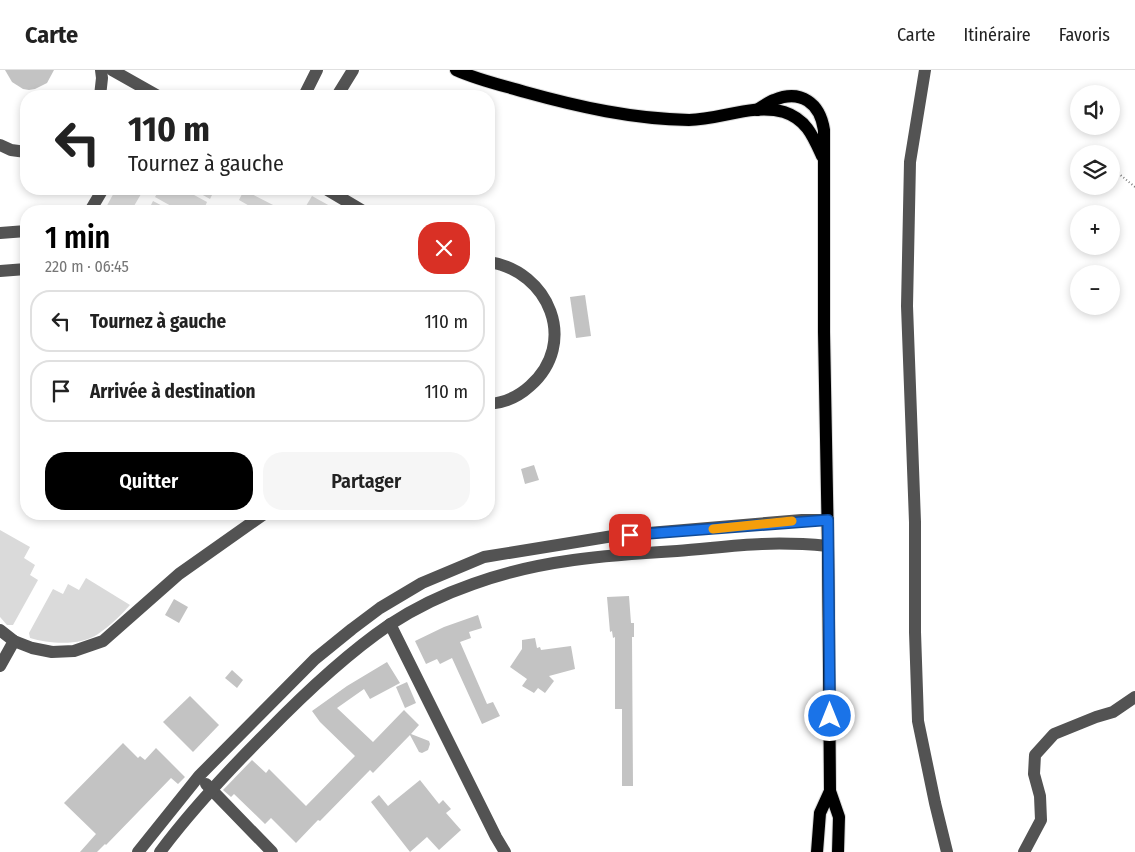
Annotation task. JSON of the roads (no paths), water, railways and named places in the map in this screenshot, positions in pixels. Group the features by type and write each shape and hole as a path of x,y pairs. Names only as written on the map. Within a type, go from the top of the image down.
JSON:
{"main road":[{"path":"456,70 473,78 546,98 618,114 691,120 757,110 782,112 802,121 810,130 824,158"},
{"path":"757,110 773,100 786,96 799,97 811,103 818,110 824,130 824,322 830,791 839,817 838,852"},
{"path":"817,852 820,813 830,791"}],"street":[{"path":"101,70 101,90"},
{"path":"112,70 147,90"},
{"path":"307,90 317,70"},
{"path":"341,90 353,70"},
{"path":"926,70 910,162 907,306 915,522 915,632 918,721 947,852"},
{"path":"0,145 10,150 20,151"},
{"path":"336,195 353,205"},
{"path":"0,233 20,231"},
{"path":"495,263 516,270 529,279 541,292 552,315 554,330 551,356 537,380 523,393 509,400 495,403"},
{"path":"0,271 20,269"},
{"path":"0,630 14,641 32,648 52,652 74,651 103,641 179,574 256,520"},
{"path":"138,852 199,776 315,659 380,608 422,583 484,557 613,536 828,520"},
{"path":"160,852 183,821 211,789 295,704 363,644 390,624 434,600 475,583 544,565 616,555 762,544 828,546"},
{"path":"390,624 505,852"},
{"path":"0,666 14,641"},
{"path":"1024,852 1041,820 1040,796 1034,774 1035,755 1054,734 1096,717 1114,712 1135,697"},
{"path":"199,776 272,852"}]}
